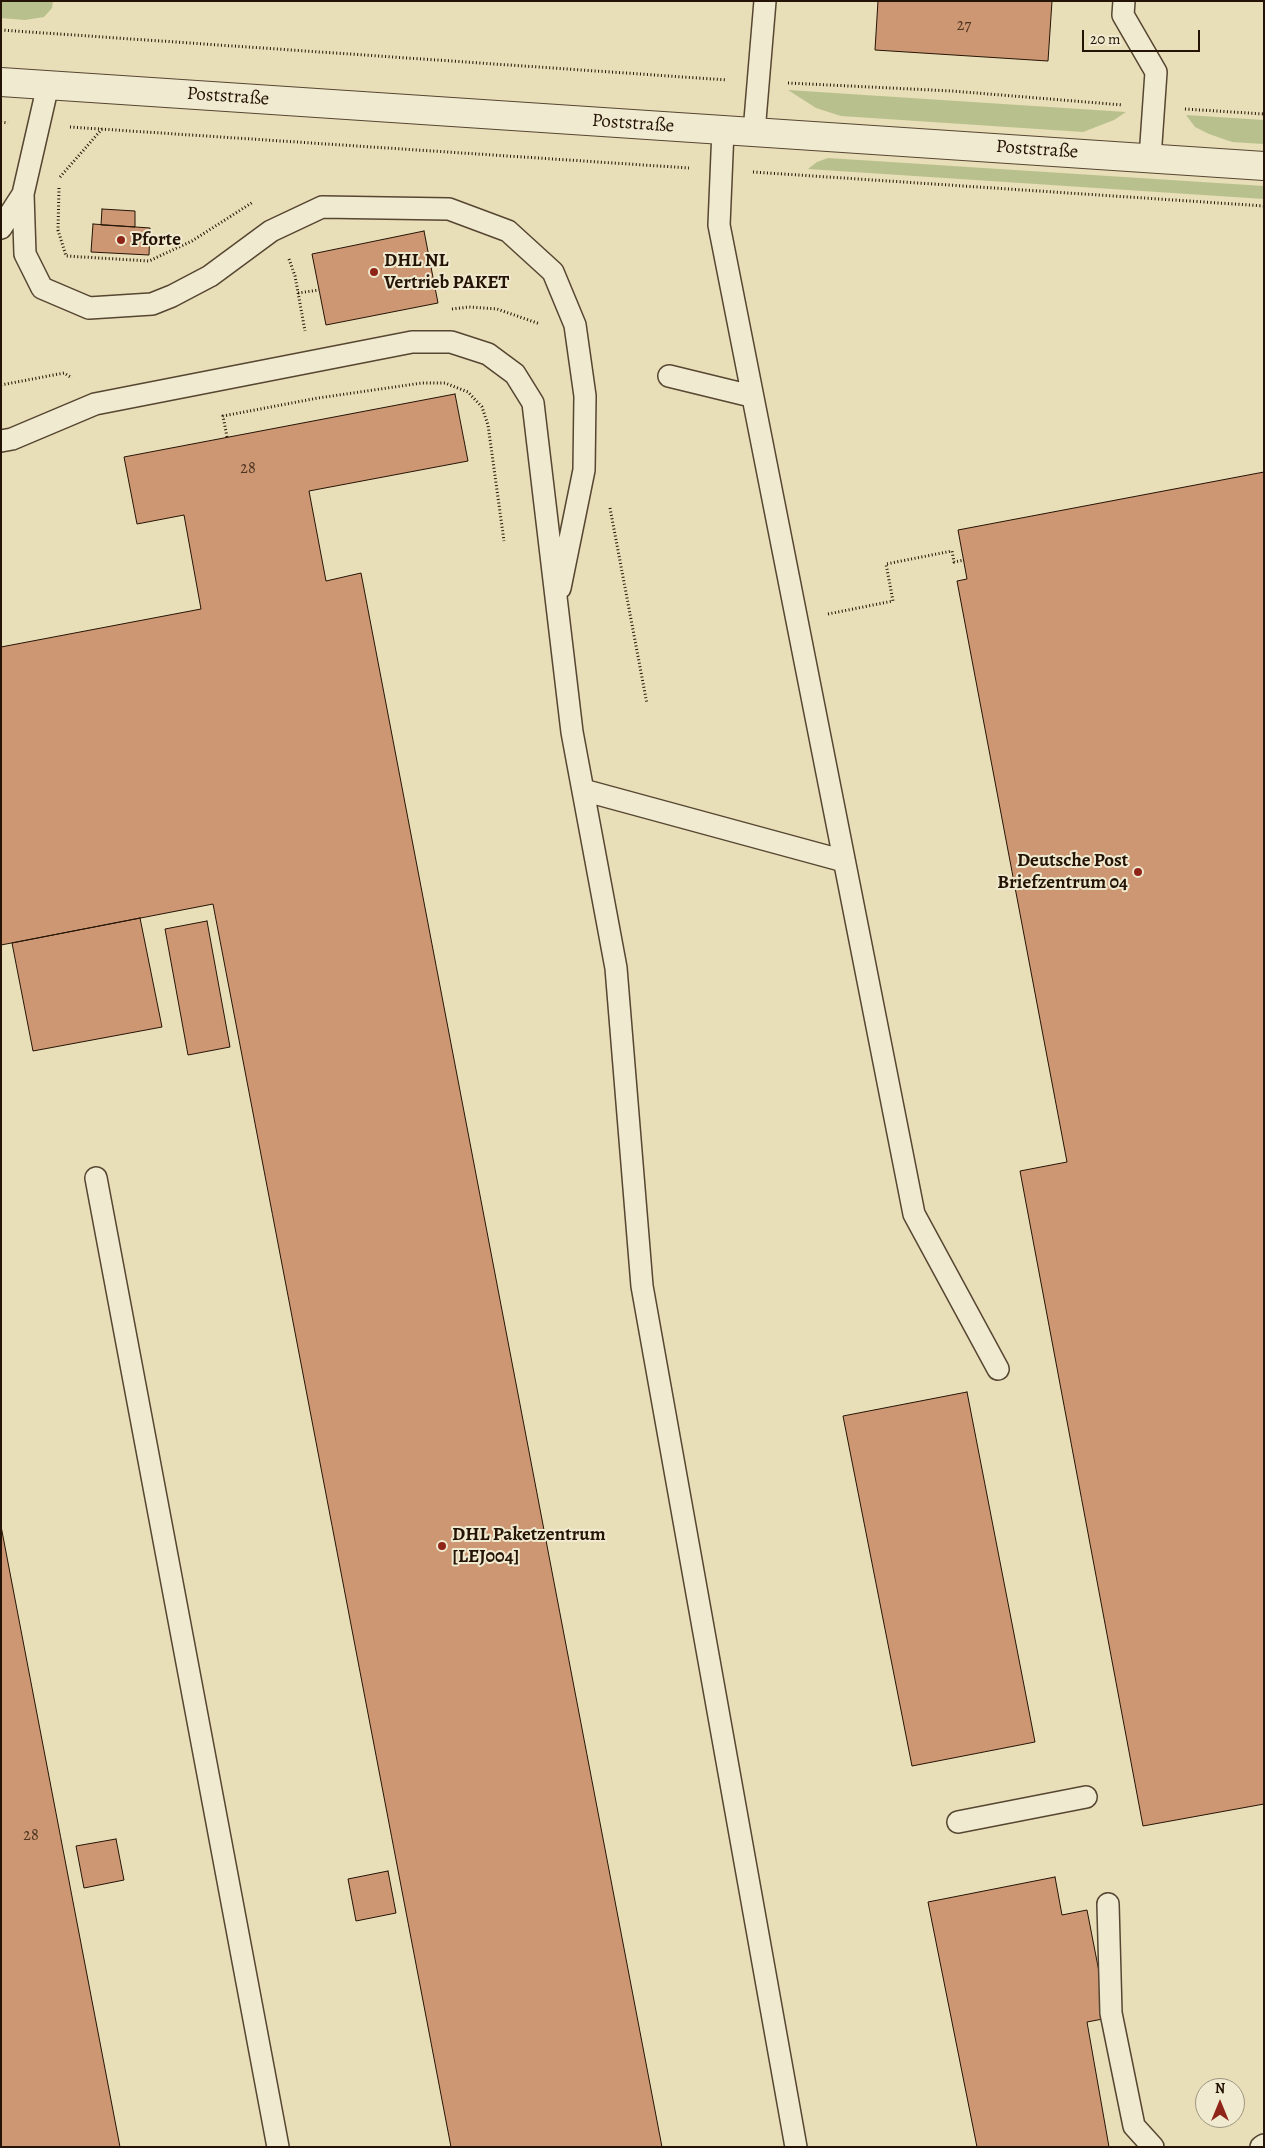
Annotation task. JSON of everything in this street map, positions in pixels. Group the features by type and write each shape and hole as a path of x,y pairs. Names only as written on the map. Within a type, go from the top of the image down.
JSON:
{"street":[{"name":"Poststraße","path":"1,82 1264,166"}],"lane":[{"path":"754,132 765,1"},
{"path":"1124,1 1123,15 1156,72 1150,158"},
{"path":"48,85 24,194 25,254 42,288 89,308 152,304 172,296 210,276 272,231 322,207 449,209 508,232 553,272 575,325 586,396 584,470 557,605"},
{"path":"723,130 719,225 751,396 914,1214 998,1369"},
{"path":"1,228 24,194"},
{"path":"1,441 12,439 95,404 412,342 451,342 488,354 515,374 532,403 572,732 616,968 642,1286 796,2147"},
{"path":"669,376 751,396"},
{"path":"583,790 844,860"},
{"path":"96,1178 278,2147"},
{"path":"958,1822 1086,1797"},
{"path":"1108,1904 1111,2013 1134,2126 1153,2147"}],"path":[{"path":"1,30 758,82 952,92 1264,114"},
{"path":"253,202 192,241 149,261 66,256 58,230 59,178 102,129 663,166"},
{"path":"799,176 1264,206"},
{"path":"289,259 295,276 305,336"},
{"path":"298,293 319,290"},
{"path":"227,437 223,416 318,398 422,382 445,383 468,392 482,407 488,425 504,541"},
{"path":"610,505 647,704"},
{"path":"797,620 893,601 886,564 952,551 954,562 964,560"}],"green space":[{"path":"1,1 53,1 52,8 44,17 25,20 1,18"},
{"path":"788,90 1126,112 1114,120 1083,132 841,116 816,108"},
{"path":"1186,115 1264,120 1264,144 1232,142 1209,134 1195,127"},
{"path":"828,158 1264,186 1264,199 808,169 817,162"}],"building":[{"path":"878,1 1052,1 1048,61 875,50"},
{"path":"102,209 135,211 135,227 101,225"},
{"name":"Pforte","path":"93,224 150,228 149,255 91,252"},
{"name":"DHL NL Vertrieb PAKET","path":"424,231 438,303 326,325 312,254"},
{"name":"DHL Paketzentrum [LEJ004]","path":"455,394 468,461 309,491 326,581 361,573 662,2147 451,2147 213,904 1,945 1,647 201,609 184,515 137,524 124,457"},
{"name":"Deutsche Post Briefzentrum 04","path":"1264,472 1264,1804 1143,1826 1020,1171 1067,1162 957,581 967,579 958,530"},
{"path":"140,918 162,1027 33,1051 12,943"},
{"path":"207,921 230,1047 188,1055 165,929"},
{"path":"967,1392 1035,1742 912,1766 843,1416"},
{"path":"1,1526 120,2147 1,2147"},
{"path":"116,1839 124,1880 84,1888 76,1846"},
{"path":"388,1871 396,1913 356,1921 348,1879"},
{"path":"1055,1877 1062,1915 1087,1910 1108,2018 1087,2022 1109,2147 977,2147 928,1902"}],"place":[{"name":"Pforte","path":"121,240"},
{"name":"DHL NL Vertrieb PAKET","path":"374,272"},
{"name":"Deutsche Post Briefzentrum 04","path":"1138,872"},
{"name":"DHL Paketzentrum [LEJ004]","path":"442,1546"}]}
